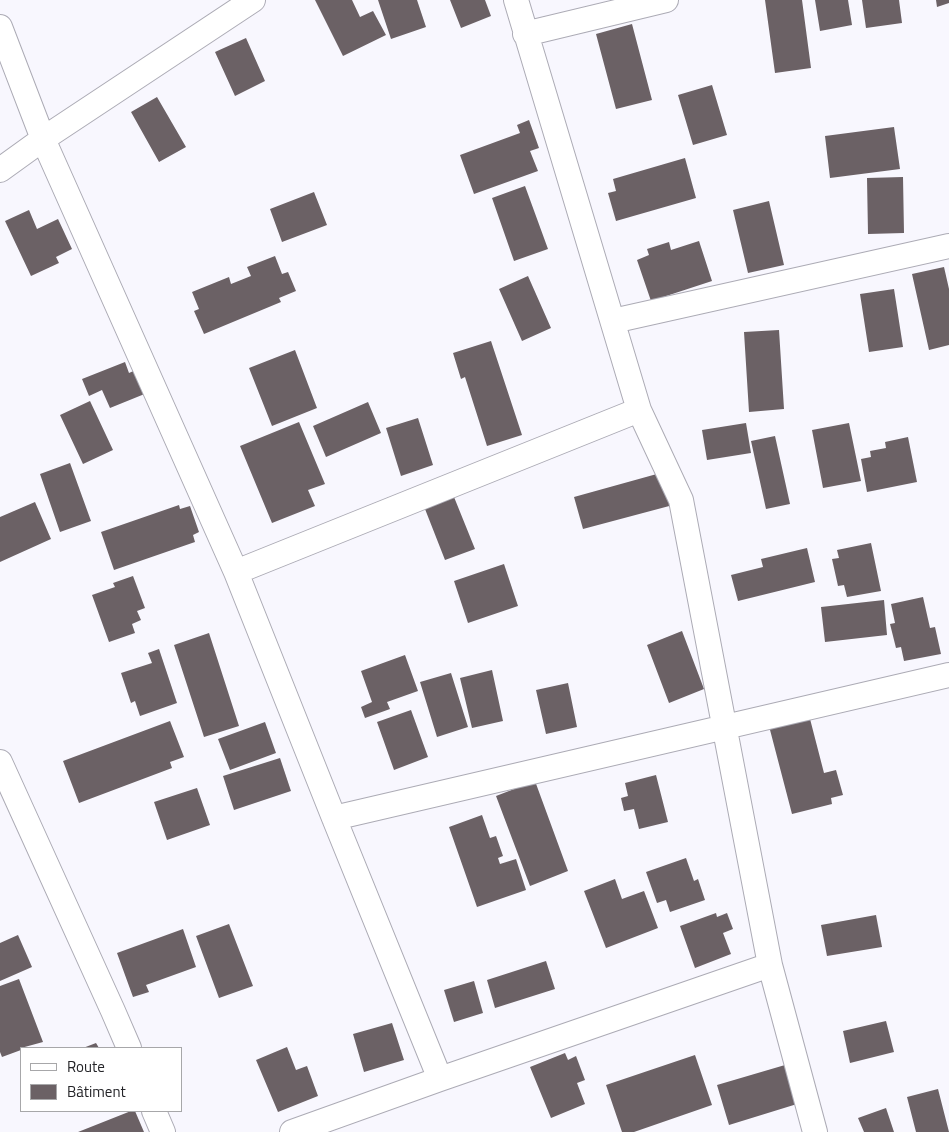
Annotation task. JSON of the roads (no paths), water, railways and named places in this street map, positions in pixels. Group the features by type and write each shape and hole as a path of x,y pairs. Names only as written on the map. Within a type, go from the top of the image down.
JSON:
{"street":[{"path":"0,170 43,139 253,0"},
{"path":"516,0 639,410 682,500 770,965 816,1132"},
{"path":"525,34 666,0"},
{"path":"0,27 43,139 236,572 440,1079"},
{"path":"613,321 949,246"},
{"path":"236,572 639,410"},
{"path":"334,818 949,675"},
{"path":"0,762 129,1047"},
{"path":"292,1132 770,965"},
{"path":"154,1112 163,1132"}]}
